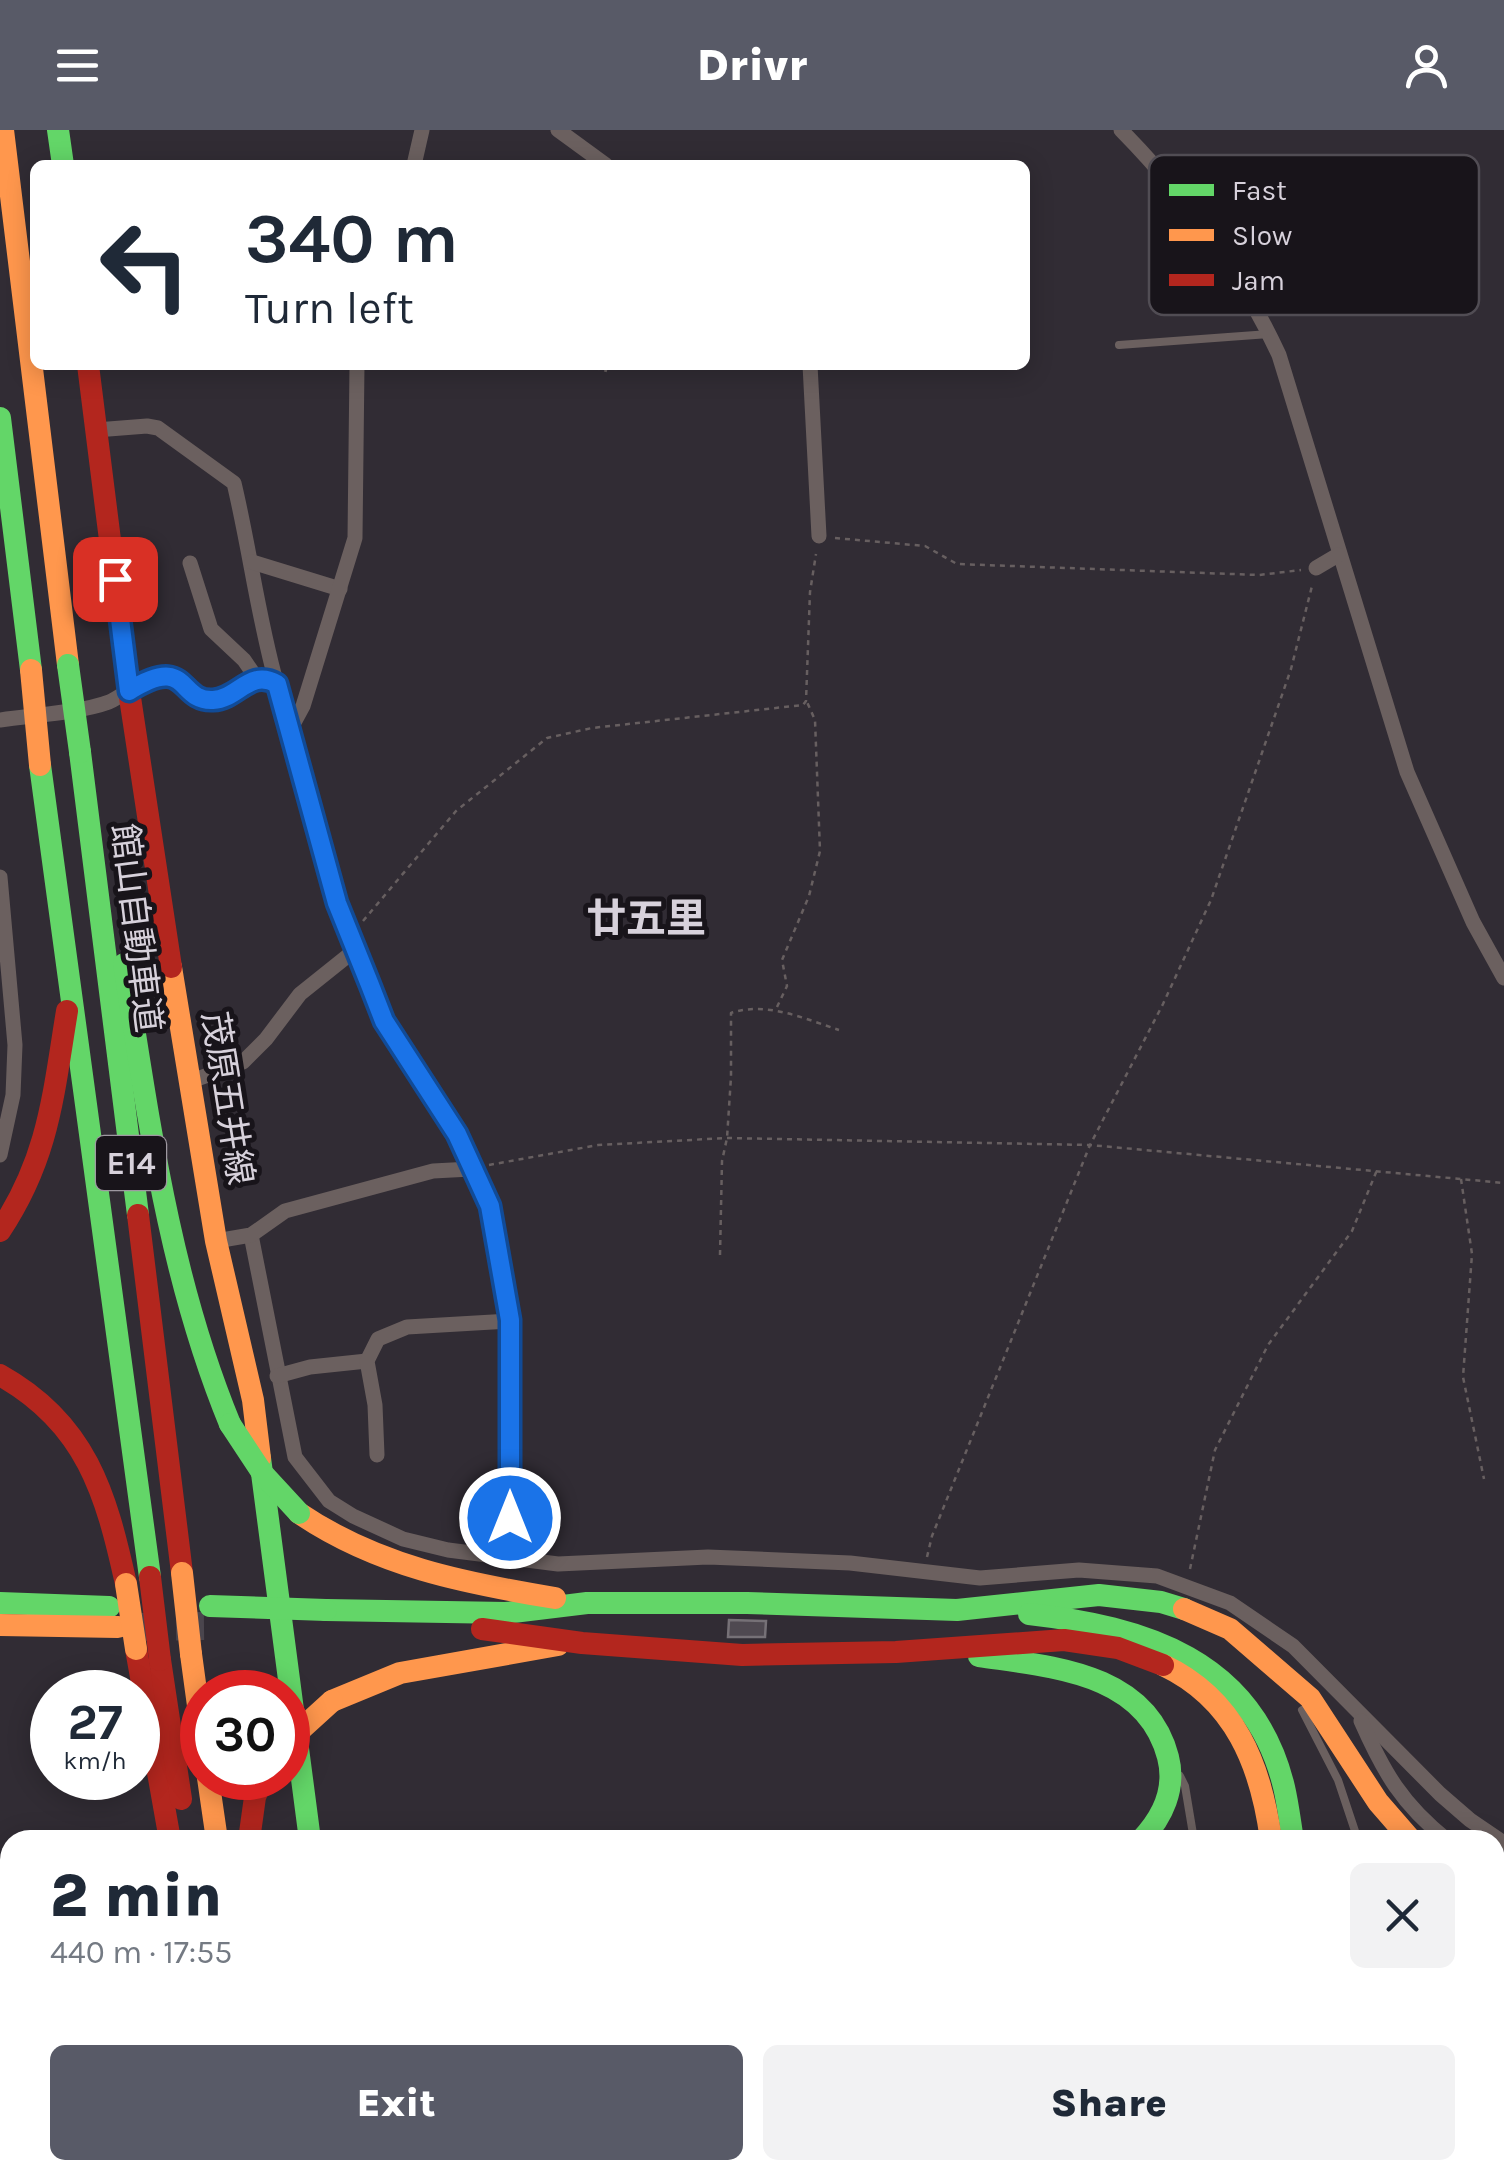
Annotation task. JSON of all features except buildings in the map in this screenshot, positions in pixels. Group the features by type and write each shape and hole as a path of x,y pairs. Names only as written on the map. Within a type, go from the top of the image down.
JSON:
{"main road":[{"name":"館山自動車道","path":"3,130 30,352"},
{"path":"58,130 61,160"},
{"name":"館山自動車道","path":"32,370 193,1670"},
{"name":"茂原五井線","path":"89,370 129,691 189,1082 216,1241 253,1400 309,1830"},
{"name":"館山自動車道","path":"0,418 40,765 160,1660 186,1830"},
{"path":"80,752 100,816 168,1228 200,1350 230,1424 263,1474 299,1513 347,1545 404,1565 519,1592 587,1603 957,1610 1066,1617 1110,1624 1162,1640 1199,1661 1239,1700 1267,1738 1285,1787 1292,1830"},
{"path":"0,1231 22,1198 47,1135 63,1024 73,993"},
{"path":"0,1375 38,1397 56,1414 82,1451 116,1531 168,1830"},
{"path":"957,1610 1099,1596 1161,1602 1207,1617 1230,1629 1310,1698 1378,1802 1402,1830"},
{"path":"0,1603 113,1617 0,1626"},
{"path":"211,1616 325,1618 506,1613 587,1603"},
{"path":"325,1618 508,1630 574,1642 750,1655 945,1650 1068,1640 1121,1649 1164,1664 1200,1690 1233,1724 1246,1742 1265,1795 1270,1830"},
{"path":"310,1722 332,1702 400,1673 574,1642"},
{"path":"945,1650 1075,1673 1115,1687 1152,1719 1169,1754 1169,1796 1160,1818 1150,1830"},
{"path":"211,1800 216,1830"},
{"path":"250,1830 255,1800"}],"street":[{"path":"415,160 422,130"},
{"path":"558,130 599,160"},
{"path":"1122,130 1149,160"},
{"path":"1257,315 1279,355 1407,772 1473,922 1504,978"},
{"path":"290,730 303,706 355,538 357,370"},
{"path":"810,370 820,536"},
{"path":"96,430 158,428 234,483 252,562 264,642 332,886 384,1021 457,1134 490,1206 510,1320 510,1558"},
{"path":"1316,568 1338,555"},
{"path":"252,562 340,589"},
{"path":"190,563 211,629 244,660 257,679"},
{"path":"0,720 106,703 146,680 165,676 178,680 202,698 215,700 257,679 266,678 277,684"},
{"path":"0,877 15,1045 13,1095 0,1155"},
{"path":"189,1082 243,1062 266,1040 300,994 353,942"},
{"path":"216,1241 251,1235 284,1211 433,1171 471,1169"},
{"path":"251,1235 294,1457 329,1500 353,1516 403,1539 448,1550 558,1564 708,1557 850,1563 980,1578 1079,1570 1157,1576 1230,1603 1293,1646 1440,1794 1485,1830"},
{"path":"376,1455 376,1405 367,1361 378,1338 407,1327 510,1320"},
{"path":"277,1376 310,1367 367,1361"},
{"path":"1357,1713 1384,1774 1417,1817 1434,1830"}],"lane":[{"path":"1119,345 1269,334"},
{"path":"1290,1678 1297,1700 1338,1780 1355,1830"},
{"path":"1169,1754 1185,1786 1192,1830"}],"path":[{"path":"776,1010 786,986 782,960 810,896 820,851 815,720 806,700 810,592 820,536 926,546 957,564 1260,575 1316,568 1291,669 1210,900 1164,1004 1090,1145 932,1536 923,1573"},
{"path":"353,942 456,811 547,738 580,729 803,705 806,700"},
{"path":"720,1255 731,1013 743,1009 776,1010 839,1030"},
{"path":"471,1169 598,1145 727,1138 1090,1145 1504,1182"},
{"path":"1186,1587 1216,1450 1268,1344 1352,1231 1378,1169"},
{"path":"1461,1177 1472,1254 1463,1377 1484,1479"}],"tunnel":[{"path":"134,1627 212,1626"}],"traffic: fast":[{"path":"58,130 62,160"},
{"path":"0,418 31,670"},
{"path":"68,665 80,752"},
{"path":"80,752 138,1215"},
{"path":"40,765 150,1577"},
{"path":"124,964 152,1140 176,1255 191,1312 230,1424"},
{"path":"230,1424 263,1474 299,1513"},
{"path":"260,1458 309,1830"},
{"path":"326,1610 506,1613 587,1603 747,1603 957,1610 1099,1595 1161,1602 1184,1609"},
{"path":"0,1603 109,1607"},
{"path":"210,1606 326,1610"},
{"path":"1029,1614 1072,1620 1152,1641 1188,1657 1220,1679 1247,1708 1269,1743 1284,1787 1291,1830"},
{"path":"979,1656 1065,1670 1118,1691 1139,1707 1157,1729 1170,1769 1169,1791 1149,1830"}],"traffic: slow":[{"path":"3,130 30,352"},
{"path":"32,370 68,665"},
{"path":"31,670 40,765"},
{"path":"171,967 216,1241 253,1400 260,1458"},
{"path":"299,1513 359,1547 422,1570 555,1598"},
{"path":"182,1573 191,1654"},
{"path":"126,1584 136,1649"},
{"path":"1184,1609 1230,1629 1310,1698 1378,1802 1402,1830"},
{"path":"0,1625 118,1627"},
{"path":"332,1701 400,1673 558,1645"},
{"path":"191,1654 193,1670"},
{"path":"1163,1665 1209,1696 1240,1737 1260,1786 1269,1830"},
{"path":"310,1721 332,1701"},
{"path":"211,1800 216,1830"}],"traffic: jam":[{"path":"89,370 129,691 171,967"},
{"path":"0,1231 29,1177 47,1125 67,1011"},
{"path":"138,1215 182,1573"},
{"path":"0,1375 53,1415 88,1463 110,1520 126,1584"},
{"path":"150,1577 160,1660"},
{"path":"482,1629 582,1643 742,1655 896,1652 1064,1640 1118,1648 1163,1665"},
{"path":"136,1649 168,1830"},
{"path":"160,1660 180,1792"},
{"path":"250,1830 255,1800"}],"district":[{"name":"廿五里","path":"646,918"}],"route":[{"path":"115,579 129,691 157,676 178,680 202,698 215,700 257,679 266,678 277,684 327,870 355,950 384,1021 457,1134 490,1206 510,1320 510,1518"}]}
